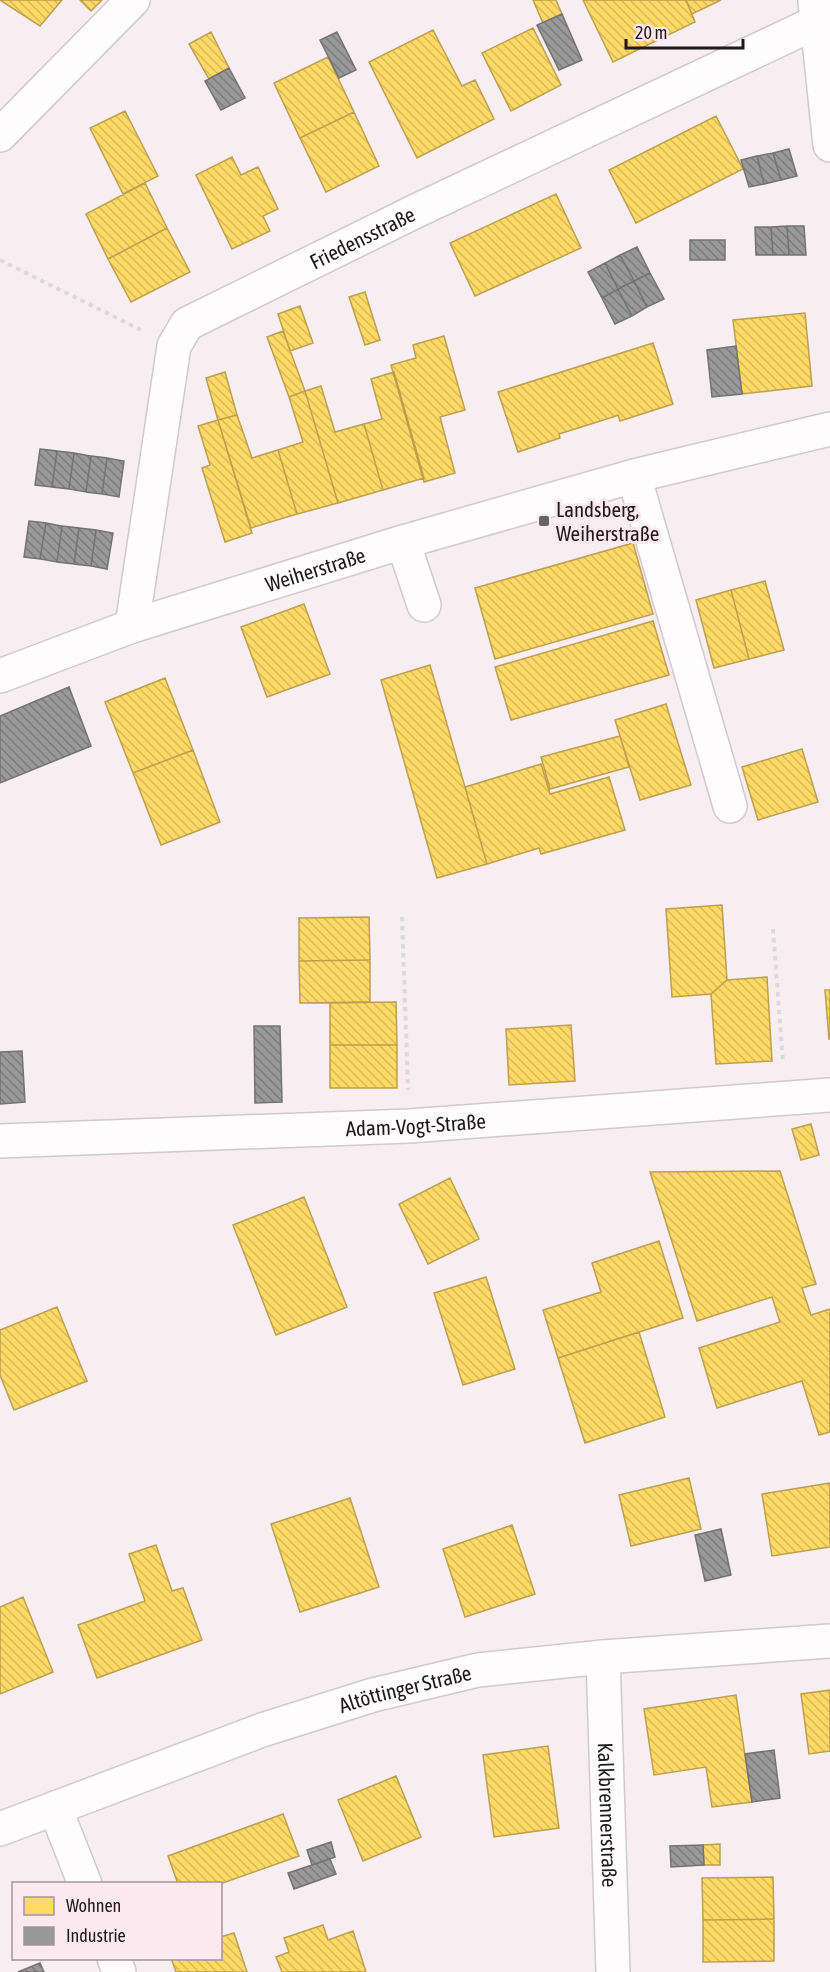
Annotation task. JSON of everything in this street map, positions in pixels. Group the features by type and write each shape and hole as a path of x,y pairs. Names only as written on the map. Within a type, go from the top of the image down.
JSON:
{"street":[{"path":"0,135 133,0"},
{"path":"816,11 830,146"},
{"name":"Friedensstraße","path":"132,626 174,346 187,324 816,11"},
{"name":"Weiherstraße","path":"0,676 132,626 403,542 634,476 830,429"},
{"path":"634,476 730,806"},
{"path":"403,542 424,605"},
{"name":"Adam-Vogt-Straße","path":"0,1141 409,1126 830,1095"},
{"name":"Altöttinger Straße","path":"0,1829 262,1730 373,1695 478,1670 603,1657 830,1641"},
{"name":"Kalkbrennerstraße","path":"603,1657 613,1972"},
{"path":"55,1808 83,1882"}],"path":[{"path":"0,260 174,346"},
{"path":"402,917 409,1126"},
{"path":"773,929 786,1098"}],"building: Wohnen":[{"path":"0,0 62,0 40,26"},
{"path":"80,0 102,0 91,11"},
{"path":"533,0 556,0 562,14 543,23"},
{"path":"583,0 686,0 695,22 613,62"},
{"path":"686,0 721,0 692,14"},
{"path":"533,28 561,85 511,111 482,53"},
{"path":"433,30 462,86 475,80 494,119 417,158 369,62"},
{"path":"211,32 229,68 209,79 189,44"},
{"path":"328,57 354,112 300,138 274,83"},
{"path":"125,111 158,176 123,194 90,128"},
{"path":"354,112 379,166 326,192 300,138"},
{"path":"716,116 743,169 636,223 609,170"},
{"path":"232,157 241,175 258,167 278,209 263,216 270,231 232,249 196,175"},
{"path":"145,183 167,228 108,259 86,214"},
{"path":"556,194 581,248 475,296 450,243"},
{"path":"167,228 190,272 131,302 108,259"},
{"path":"365,292 380,340 365,345 349,297"},
{"path":"300,306 313,343 290,351 278,314"},
{"path":"805,313 812,386 742,394 733,320"},
{"path":"283,331 305,391 289,397 267,337"},
{"path":"444,336 465,410 440,417 455,473 424,482 391,365 416,358 413,345"},
{"path":"653,343 673,404 620,421 618,415 559,434 560,438 518,452 498,392"},
{"path":"225,372 237,415 218,420 206,378"},
{"path":"394,372 424,478 383,490 364,424 382,419 371,379"},
{"path":"321,386 335,432 364,424 383,490 338,503 305,391"},
{"path":"305,391 338,503 297,514 278,450 303,442 289,397"},
{"path":"237,415 252,458 278,450 297,514 251,528 218,420"},
{"path":"218,420 252,533 225,542 202,468 210,465 198,426"},
{"path":"633,543 653,614 495,659 475,588"},
{"path":"765,581 784,650 749,659 731,590"},
{"path":"731,590 749,659 714,668 696,600"},
{"path":"304,604 330,674 267,697 241,627"},
{"path":"653,621 669,675 511,720 495,667"},
{"path":"430,665 487,864 437,878 381,680"},
{"path":"165,678 193,750 133,773 105,702"},
{"path":"666,704 691,785 640,800 615,720"},
{"path":"620,736 629,767 550,789 541,757"},
{"path":"802,749 818,802 758,820 742,767"},
{"path":"193,750 220,822 161,845 133,773"},
{"path":"541,764 550,794 609,777 625,830 541,854 539,848 487,864 465,787"},
{"path":"722,905 727,980 711,994 672,997 666,909"},
{"path":"369,917 370,960 299,961 299,918"},
{"path":"370,960 370,1002 300,1003 299,961"},
{"path":"767,977 772,1061 716,1064 711,994 727,980"},
{"path":"825,990 830,990 830,1039 829,1039"},
{"path":"396,1002 397,1045 330,1045 330,1003"},
{"path":"571,1025 575,1081 509,1085 506,1029"},
{"path":"330,1045 397,1045 397,1088 330,1088"},
{"path":"811,1124 819,1155 801,1160 792,1129"},
{"path":"780,1171 816,1284 802,1288 811,1315 830,1309 830,1432 819,1435 802,1381 717,1408 699,1348 780,1322 772,1297 697,1321 650,1172"},
{"path":"450,1178 479,1239 428,1264 399,1204"},
{"path":"304,1197 347,1307 276,1335 233,1225"},
{"path":"659,1241 683,1318 558,1358 543,1310 601,1292 592,1263"},
{"path":"486,1277 515,1369 463,1385 434,1293"},
{"path":"57,1307 87,1381 14,1410 0,1375 0,1330"},
{"path":"639,1332 665,1417 585,1443 558,1358"},
{"path":"689,1478 701,1529 631,1546 619,1495"},
{"path":"830,1483 830,1547 772,1556 762,1494"},
{"path":"350,1498 379,1587 300,1612 271,1524"},
{"path":"512,1525 535,1594 465,1617 443,1549"},
{"path":"156,1545 172,1591 183,1588 202,1640 97,1678 78,1625 145,1601 129,1554"},
{"path":"23,1597 53,1672 0,1694 0,1607"},
{"path":"830,1690 830,1751 809,1754 801,1694"},
{"path":"736,1695 752,1802 712,1807 706,1767 654,1775 644,1709"},
{"path":"548,1746 559,1828 494,1837 483,1755"},
{"path":"396,1776 421,1837 363,1861 338,1800"},
{"path":"283,1814 299,1856 222,1883 177,1882 168,1856"},
{"path":"720,1844 720,1865 704,1865 703,1845"},
{"path":"773,1877 774,1919 703,1920 702,1878"},
{"path":"774,1919 774,1961 703,1962 703,1920"},
{"path":"323,1925 328,1940 353,1931 366,1972 282,1972 276,1957 289,1952 284,1938"},
{"path":"234,1933 247,1972 176,1972 172,1960 222,1960 222,1936"}],"building: Industrie":[{"path":"562,14 582,60 559,70 537,25"},
{"path":"337,32 356,70 339,78 320,40"},
{"path":"229,68 245,98 221,110 205,81"},
{"path":"789,149 797,176 781,180 773,153"},
{"path":"773,153 781,180 764,184 757,156"},
{"path":"757,156 764,184 749,187 741,160"},
{"path":"787,226 804,226 806,255 789,255"},
{"path":"787,226 789,255 773,255 771,227"},
{"path":"755,227 771,227 773,255 756,255"},
{"path":"690,240 725,240 725,260 690,260"},
{"path":"637,247 650,273 634,281 620,255"},
{"path":"620,255 634,281 618,289 605,263"},
{"path":"605,263 618,289 602,298 588,272"},
{"path":"650,273 664,299 647,307 634,281"},
{"path":"634,281 647,307 632,316 618,289"},
{"path":"618,289 632,316 615,324 602,298"},
{"path":"736,346 742,394 712,397 707,350"},
{"path":"40,449 57,451 52,487 35,485"},
{"path":"57,451 74,453 69,489 52,487"},
{"path":"74,453 91,456 86,492 69,489"},
{"path":"91,456 107,458 102,494 86,492"},
{"path":"107,458 124,461 119,497 102,494"},
{"path":"29,521 46,523 40,559 24,557"},
{"path":"46,523 62,526 57,562 40,559"},
{"path":"62,526 79,528 74,564 57,562"},
{"path":"79,528 96,530 91,566 74,564"},
{"path":"96,530 113,533 107,569 91,566"},
{"path":"69,687 91,746 0,783 0,716"},
{"path":"254,1026 280,1026 282,1102 255,1103"},
{"path":"22,1051 25,1102 0,1104 0,1052"},
{"path":"721,1529 731,1575 705,1581 695,1535"},
{"path":"774,1750 780,1798 752,1802 745,1754"},
{"path":"331,1842 335,1857 312,1865 307,1850"},
{"path":"703,1845 704,1865 671,1867 670,1846"},
{"path":"330,1859 336,1874 294,1889 288,1873"},
{"path":"40,1963 44,1972 18,1972"}],"place":[{"name":"Landsberg, Weiherstraße","path":"544,521"}]}
